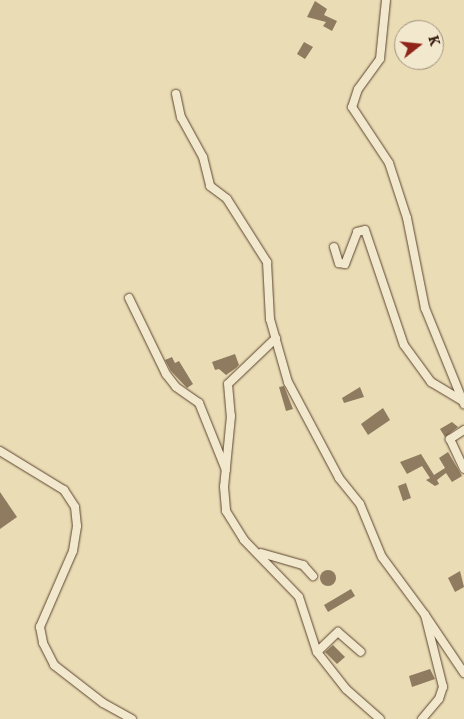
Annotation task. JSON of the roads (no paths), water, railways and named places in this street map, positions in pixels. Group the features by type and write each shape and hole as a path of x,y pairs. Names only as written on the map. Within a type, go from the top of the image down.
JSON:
{"street":[{"path":"386,0 380,59 358,90 352,107 389,162 400,193 425,308 462,402"},
{"path":"176,94 181,117 204,157 210,186 227,199 268,262 270,319 288,382 322,446 360,504 382,557 425,615 464,673"},
{"path":"334,247 339,263 345,264 358,232 365,230 404,345 431,382 462,402"},
{"path":"129,298 166,374 176,387 199,403 227,472"},
{"path":"276,338 243,372 230,380 226,511 244,540 260,553 299,597 317,652 346,689 380,719"},
{"path":"464,430 450,439 464,469"},
{"path":"0,451 64,490 75,507 74,551 40,627 43,643 54,665 103,703 132,719"},
{"path":"260,553 303,565 313,576"},
{"path":"422,719 439,699 443,687 425,615"},
{"path":"317,652 338,632 362,652"}]}
